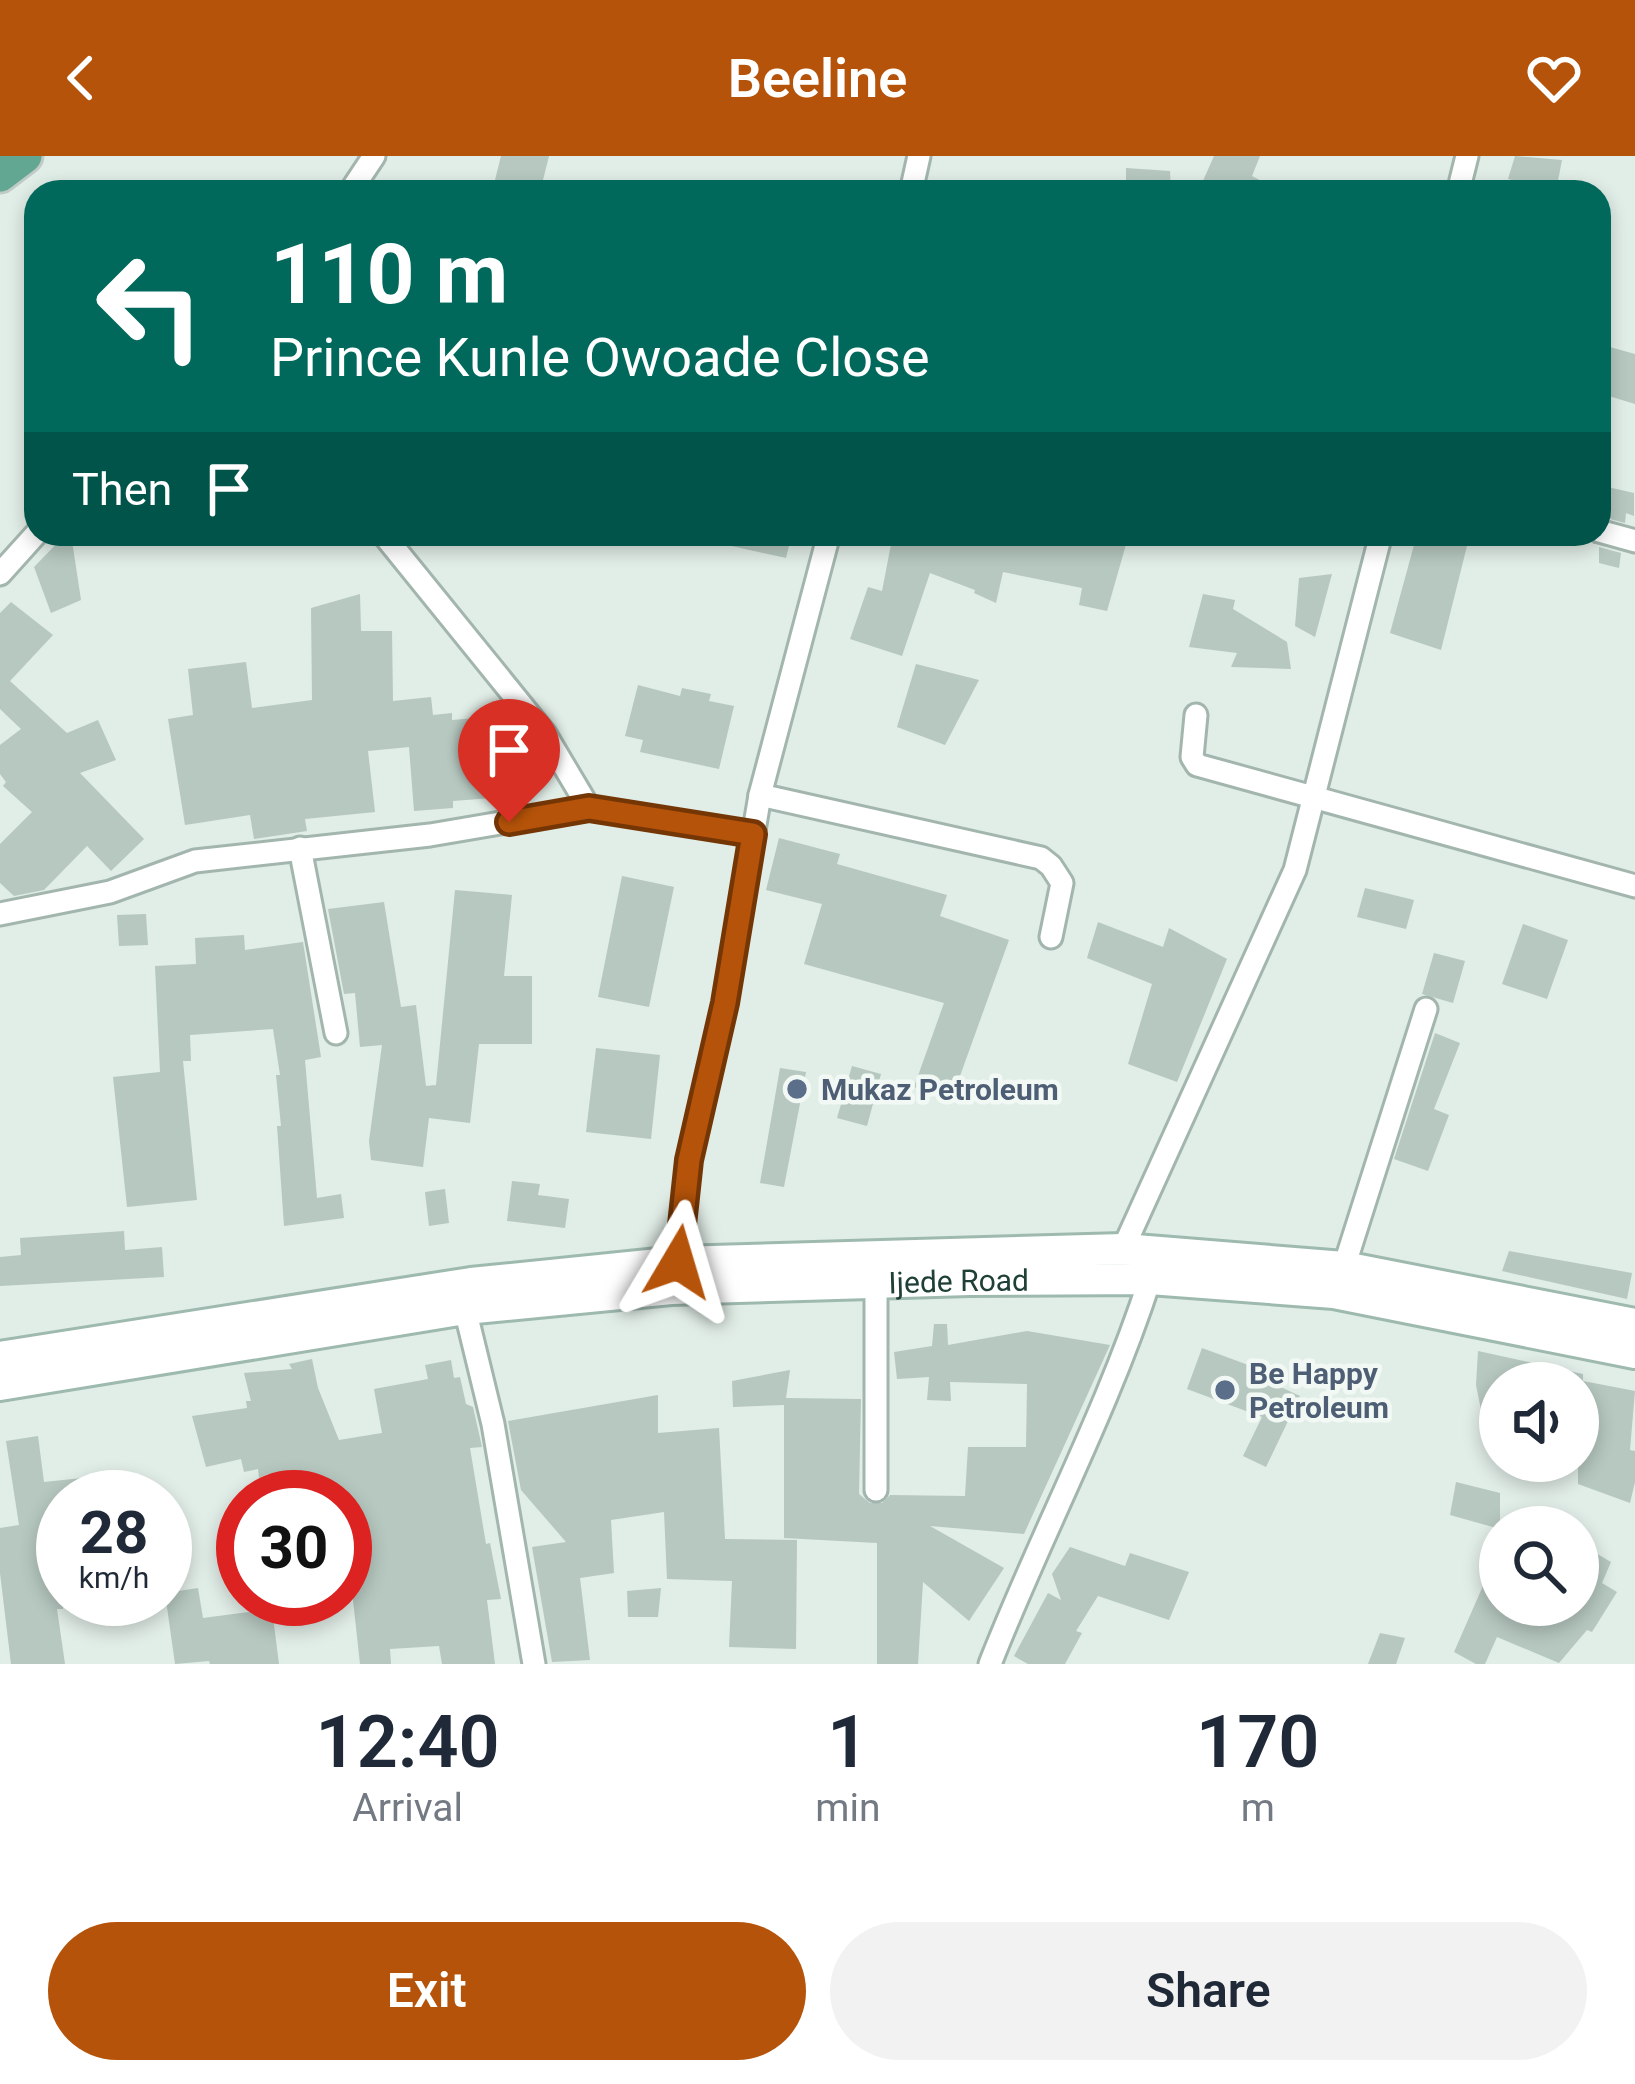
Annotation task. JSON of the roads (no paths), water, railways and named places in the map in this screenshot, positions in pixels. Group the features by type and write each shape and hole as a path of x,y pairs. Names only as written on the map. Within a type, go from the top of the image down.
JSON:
{"main road":[{"path":"0,175 26,156"},
{"name":"Ijede Road","path":"283,1327 471,1283 678,1262 1123,1249 1345,1267 1635,1324"},
{"name":"Ijede Road","path":"283,1327 671,1289 1150,1279 1334,1293 1635,1353"},
{"path":"0,1357 283,1327"},
{"path":"0,1384 283,1327"}],"street":[{"path":"0,574 25,546"},
{"path":"393,546 544,734 589,808"},
{"path":"678,1262 689,1160 725,1003 760,795 826,546"},
{"path":"1123,1249 1295,870 1378,546"},
{"path":"1196,715 1192,757 1197,765 1635,886"},
{"path":"760,795 1041,858 1062,883 1051,937"},
{"path":"0,914 110,892 195,861 430,835 589,808 753,834"},
{"path":"300,848 336,1033"},
{"path":"1345,1267 1426,1009"},
{"path":"990,1664 1029,1565 1096,1428 1150,1279"},
{"path":"876,1283 876,1490"},
{"path":"465,1309 493,1424 534,1664"}],"place":[{"name":"Mukaz Petroleum","path":"797,1089"},
{"name":"Be Happy Petroleum","path":"1225,1390"}]}
